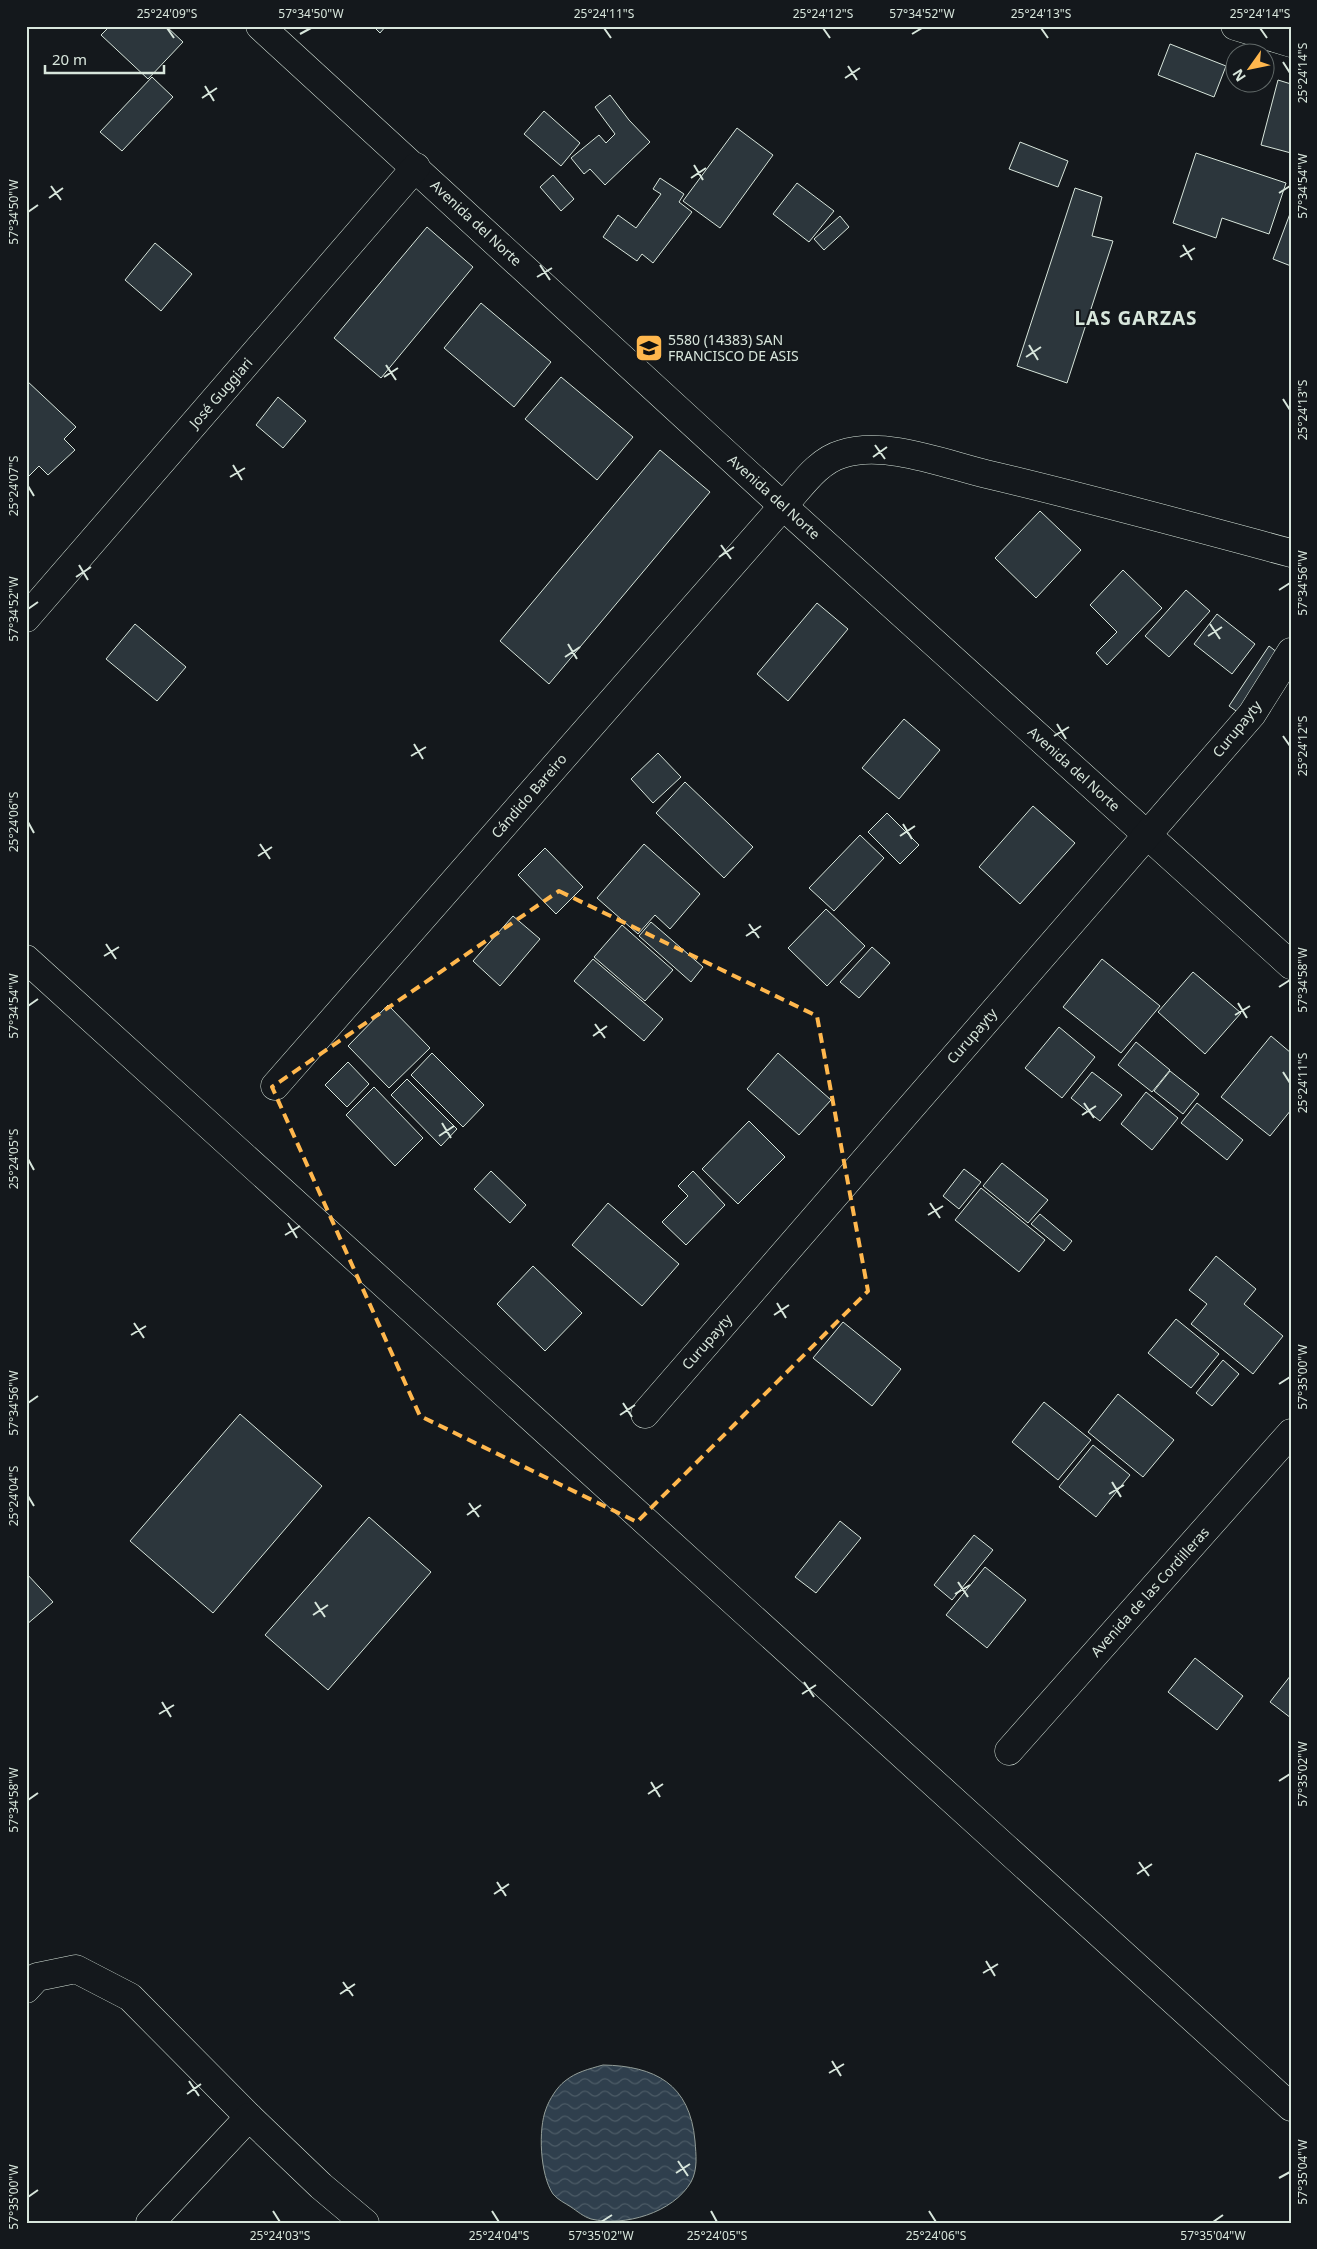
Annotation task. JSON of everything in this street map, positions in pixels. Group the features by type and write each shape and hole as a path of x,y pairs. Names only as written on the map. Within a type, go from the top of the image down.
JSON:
{"street":[{"name":"Avenida del Norte","path":"260,26 783,506 1291,965"},
{"path":"1235,26 1291,43"},
{"name":"José Guggiari","path":"26,618 416,168"},
{"name":"Cándido Bareiro","path":"275,1086 783,506 819,467 840,454 863,450 894,452 1074,494 1291,553"},
{"name":"Curupayty","path":"646,1414 1146,834 1252,714 1291,652"},
{"path":"26,959 1291,2107"},
{"name":"Avenida de las Cordilleras","path":"1009,1751 1291,1434"},
{"path":"26,1989 37,1977 76,1969 130,1996 249,2117 321,2186 364,2223"},
{"path":"150,2223 249,2117"}],"highlighted area":[{"path":"559,891 817,1016 868,1291 637,1522 420,1416 272,1087"}],"water":[{"path":"603,2065 639,2069 654,2074 667,2082 686,2105 692,2121 695,2141 695,2172 683,2193 672,2202 647,2215 618,2221 591,2219 559,2200 549,2186 543,2164 541,2140 543,2118 551,2098 569,2078 583,2071"}],"building":[{"path":"110,26 166,26 183,42 148,79 101,35"},
{"path":"373,26 386,26 380,33"},
{"path":"1170,44 1224,65 1224,71 1214,97 1158,75"},
{"path":"152,77 173,97 122,151 100,132"},
{"path":"1278,80 1291,84 1291,153 1261,145"},
{"path":"610,95 629,120 650,142 605,185 590,169 584,174 571,158 599,135 606,143 615,134 595,107"},
{"path":"544,111 580,143 561,166 524,134"},
{"path":"737,128 773,155 720,228 683,201"},
{"path":"1020,142 1068,161 1058,187 1009,169"},
{"path":"1196,153 1286,183 1269,234 1222,218 1216,238 1173,223"},
{"path":"553,175 574,199 561,211 540,187"},
{"path":"660,178 684,194 679,202 692,212 653,263 642,254 637,261 603,237 618,215 636,228 661,194 653,189"},
{"path":"797,183 834,211 809,242 773,214"},
{"path":"1075,188 1102,197 1092,236 1113,241 1067,383 1017,366"},
{"path":"1291,211 1291,266 1273,259"},
{"path":"840,216 849,227 824,250 814,239"},
{"path":"427,227 473,267 381,378 334,338"},
{"path":"155,243 192,274 161,311 125,280"},
{"path":"481,303 551,362 514,407 444,348"},
{"path":"561,377 633,437 597,480 525,419"},
{"path":"26,380 76,427 64,439 75,450 48,475 39,466 27,478"},
{"path":"278,397 306,421 283,448 256,425"},
{"path":"660,450 710,492 549,684 500,641"},
{"path":"1040,511 1081,550 1036,598 995,558"},
{"path":"1123,570 1162,608 1107,665 1096,653 1117,632 1090,605"},
{"path":"1186,590 1210,611 1169,657 1145,636"},
{"path":"817,603 848,629 788,701 757,674"},
{"path":"1217,614 1255,644 1232,674 1194,644"},
{"path":"135,624 186,667 157,701 106,659"},
{"path":"1269,646 1282,656 1242,715 1229,706"},
{"path":"904,719 940,750 899,799 862,768"},
{"path":"658,753 681,777 653,803 631,779"},
{"path":"685,782 753,847 724,878 656,813"},
{"path":"1033,806 1075,843 1020,904 979,867"},
{"path":"887,813 919,845 900,864 868,832"},
{"path":"860,835 884,858 834,911 809,888"},
{"path":"644,844 700,894 670,929 655,915 638,934 597,898"},
{"path":"545,848 583,887 556,914 518,875"},
{"path":"826,909 865,946 827,986 788,948"},
{"path":"513,916 540,939 500,986 473,961"},
{"path":"651,922 703,967 691,982 639,936"},
{"path":"622,925 673,970 645,1001 594,957"},
{"path":"872,947 890,963 859,998 840,982"},
{"path":"593,959 663,1019 644,1041 574,981"},
{"path":"1102,959 1160,1006 1121,1053 1063,1007"},
{"path":"1193,972 1241,1013 1205,1054 1158,1012"},
{"path":"388,1005 430,1048 389,1088 348,1046"},
{"path":"1059,1027 1095,1057 1062,1098 1025,1068"},
{"path":"1271,1036 1291,1053 1291,1110 1270,1136 1221,1097"},
{"path":"1136,1042 1170,1070 1152,1092 1118,1065"},
{"path":"432,1053 484,1105 463,1127 411,1075"},
{"path":"778,1053 831,1100 799,1135 747,1089"},
{"path":"348,1062 369,1084 347,1107 325,1085"},
{"path":"1170,1071 1199,1094 1183,1114 1154,1091"},
{"path":"1092,1072 1122,1095 1100,1121 1071,1098"},
{"path":"407,1079 457,1129 441,1146 391,1095"},
{"path":"374,1087 423,1138 395,1166 346,1115"},
{"path":"1146,1092 1178,1118 1152,1150 1121,1124"},
{"path":"1197,1103 1243,1140 1227,1160 1181,1123"},
{"path":"749,1121 785,1157 738,1204 702,1169"},
{"path":"1002,1163 1048,1200 1028,1223 983,1186"},
{"path":"964,1169 981,1182 959,1209 943,1196"},
{"path":"491,1171 526,1205 510,1223 474,1189"},
{"path":"693,1171 725,1205 686,1245 662,1222 688,1196 678,1186"},
{"path":"981,1188 1045,1240 1019,1272 955,1220"},
{"path":"608,1203 679,1264 642,1306 572,1245"},
{"path":"1040,1214 1072,1241 1064,1251 1031,1224"},
{"path":"1216,1256 1256,1289 1244,1304 1283,1336 1253,1374 1191,1324 1207,1304 1189,1290"},
{"path":"533,1266 582,1313 545,1351 497,1304"},
{"path":"1176,1319 1219,1354 1191,1388 1148,1353"},
{"path":"843,1322 901,1369 872,1406 813,1358"},
{"path":"1223,1360 1239,1374 1212,1406 1196,1393"},
{"path":"1118,1394 1174,1440 1143,1477 1088,1432"},
{"path":"1044,1402 1091,1440 1058,1480 1012,1442"},
{"path":"240,1414 322,1486 213,1613 130,1541"},
{"path":"1093,1445 1130,1475 1096,1517 1059,1487"},
{"path":"369,1517 431,1572 328,1690 265,1635"},
{"path":"840,1521 861,1538 816,1593 795,1577"},
{"path":"974,1535 993,1550 952,1600 934,1585"},
{"path":"985,1567 1026,1600 987,1648 946,1615"},
{"path":"26,1573 53,1602 26,1625"},
{"path":"1195,1658 1243,1696 1217,1730 1168,1692"},
{"path":"1291,1675 1291,1718 1270,1702"}],"place":[{"name":"5580 (14383) SAN FRANCISCO DE ASIS","path":"649,348"}],"district":[{"name":"LAS GARZAS","path":"1136,318"}]}
